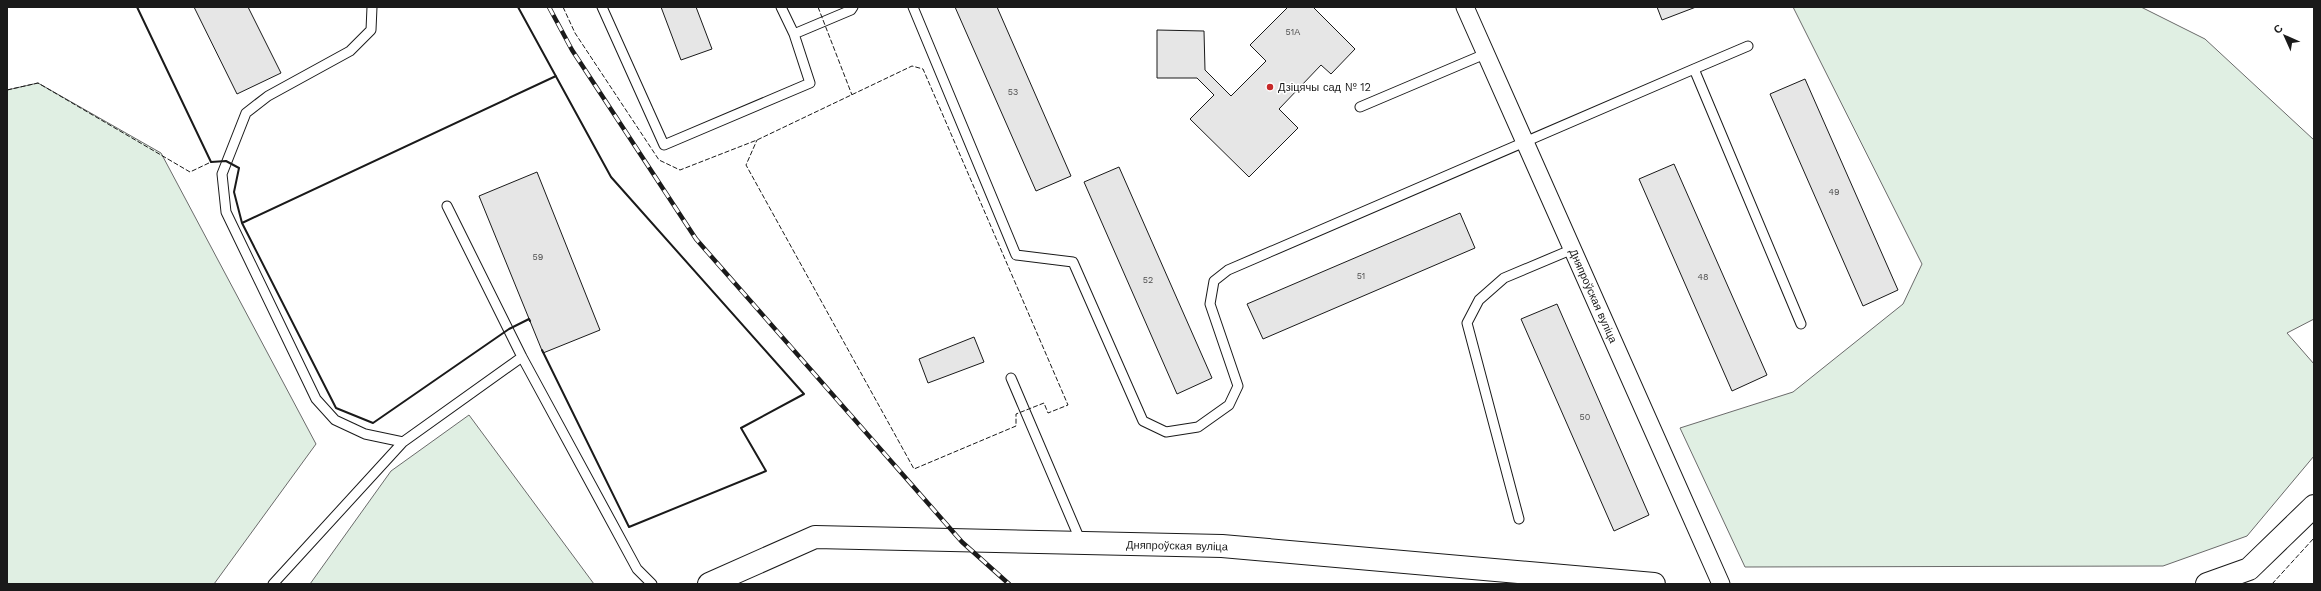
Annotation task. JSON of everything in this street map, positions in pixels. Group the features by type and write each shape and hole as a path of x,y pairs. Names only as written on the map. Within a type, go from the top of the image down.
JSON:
{"street":[{"name":"Дняпроўская вуліца","path":"1465,7 1524,143 1573,249 1721,584"},
{"path":"2207,584 2249,569 2314,506"},
{"name":"Дняпроўская вуліца","path":"709,584 815,537 1222,546 1654,584"}],"lane":[{"path":"372,7 371,30 350,52 268,96 246,112 222,174 226,212 316,399 335,420 365,434 403,442"},
{"path":"602,7 664,145 810,83 794,34 781,7"},
{"path":"794,34 844,13 852,7"},
{"path":"913,7 1016,255 1073,262 1143,421 1166,432 1198,427 1229,405 1238,386 1210,304 1214,281 1228,270 1748,46"},
{"path":"1360,107 1485,54"},
{"path":"1694,69 1801,324"},
{"path":"447,206 522,356 637,569 652,584"},
{"path":"1519,519 1467,323 1479,300 1504,278 1573,249"},
{"path":"273,584 403,442 522,356"},
{"path":"1012,378 1082,544"}],"green space":[{"path":"1793,7 2141,7 2205,39 2314,140 2314,319 2287,333 2314,364 2314,456 2247,536 2163,566 1745,567 1680,428 1793,392 1903,304 1922,264"},
{"path":"38,83 161,153 316,444 214,584 7,584 7,90"},
{"path":"469,415 594,584 310,584 391,471"}],"building":[{"path":"194,7 248,7 281,73 237,94"},
{"path":"661,7 696,7 712,49 681,60"},
{"path":"955,7 997,7 1071,176 1036,191"},
{"name":"Дзіцячы сад № 12","path":"1288,7 1313,7 1355,49 1331,74 1321,65 1279,109 1298,128 1249,177 1190,119 1214,95 1197,78 1157,78 1157,30 1204,31 1205,70 1231,96 1266,61 1250,45"},
{"path":"1657,7 1696,7 1662,20"},
{"path":"1805,79 1898,290 1863,306 1770,94"},
{"path":"1674,164 1767,375 1732,391 1639,179"},
{"path":"1119,167 1212,378 1177,394 1084,182"},
{"path":"537,172 600,330 543,353 479,196"},
{"path":"1460,213 1475,248 1263,339 1247,304"},
{"path":"1557,304 1649,515 1614,531 1521,319"},
{"path":"974,337 984,362 928,383 919,359"}],"railway":[{"path":"549,7 572,50 696,239 962,542 1009,584"}],"fence":[{"path":"563,7 575,33 659,160 680,170 757,140 912,66 923,69 1068,405 1048,413 1044,403 1016,414 1016,426 914,469 746,165 757,140"},
{"path":"818,7 852,95"},
{"path":"7,90 38,83 190,172 211,162"},
{"path":"2272,584 2314,538"}],"wall":[{"path":"137,7 211,162 226,161 239,168 234,192 242,223"},
{"path":"518,7 611,177 804,394 741,428 766,471 629,527 542,350"},
{"path":"530,321 529,319 509,329 373,423 336,408 242,223 556,76"}],"place":[{"name":"Дзіцячы сад № 12","path":"1270,87"}]}
